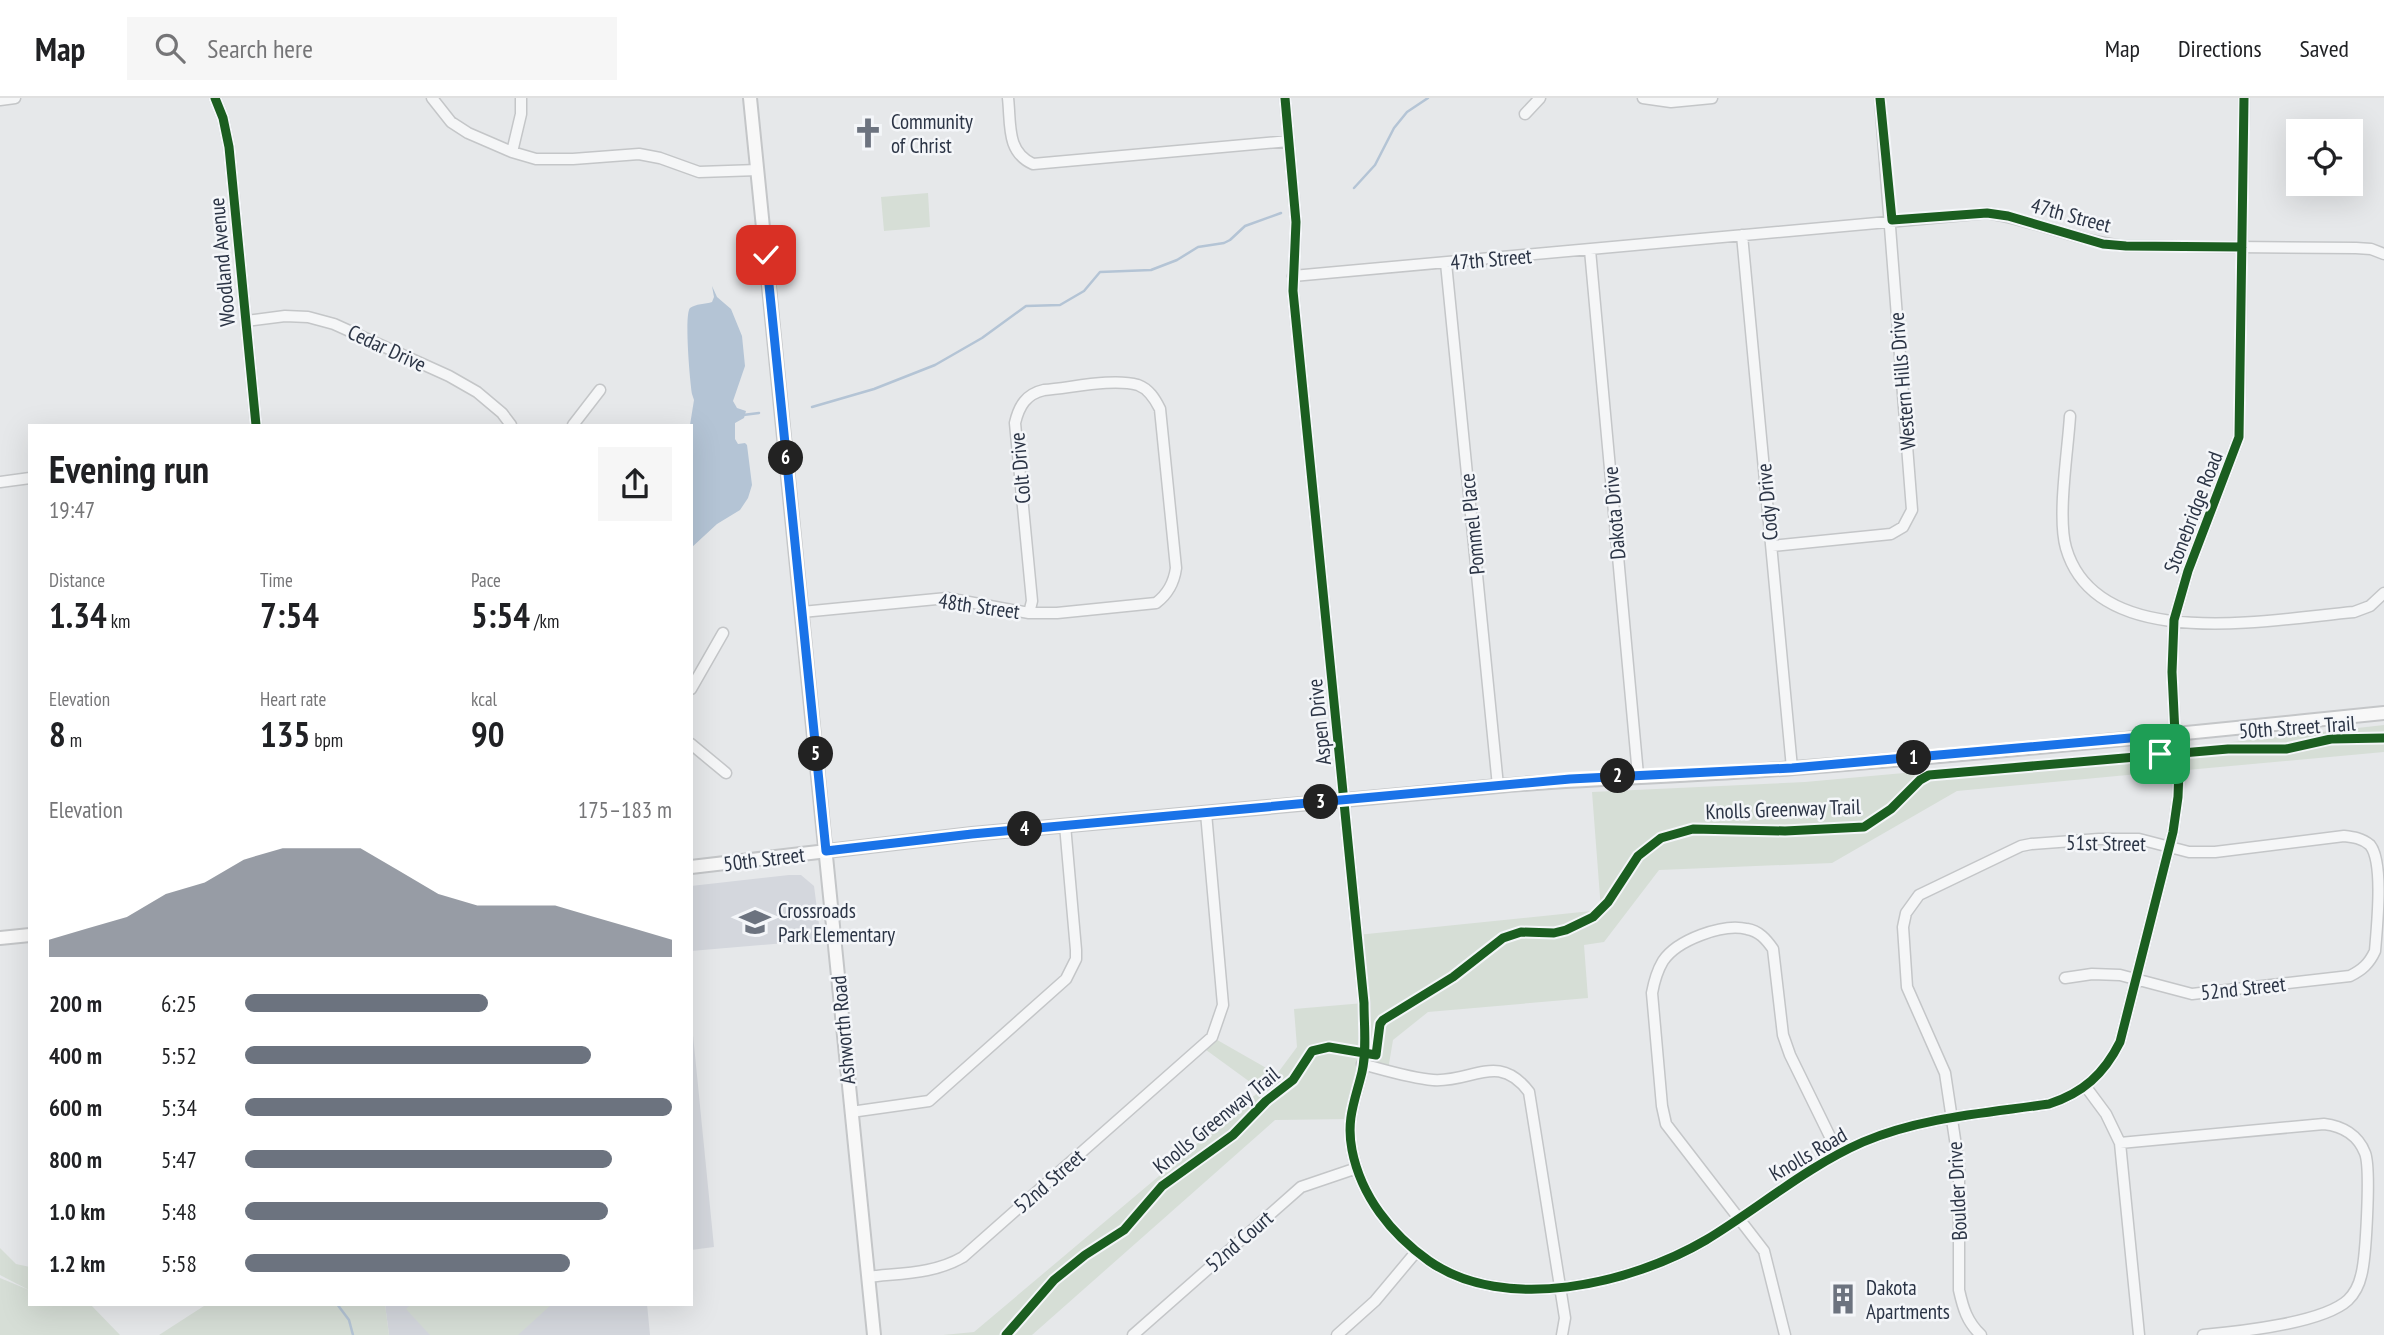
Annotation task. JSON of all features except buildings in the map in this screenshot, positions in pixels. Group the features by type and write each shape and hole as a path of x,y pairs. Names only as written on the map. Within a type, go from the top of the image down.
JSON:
{"main road":[{"name":"Ashworth Road","path":"750,98 874,1335"},
{"name":"50th Street","path":"693,867 1065,825 1638,775 1792,768 2384,713"},
{"path":"0,939 28,935"}],"street":[{"path":"0,100 15,98"},
{"name":"Woodland Avenue","path":"215,98 223,118 229,147 256,424"},
{"path":"432,98 452,122 468,134 512,152 548,160 639,154 660,158 699,172 758,170"},
{"path":"512,152 522,114 521,98"},
{"path":"1008,98 1014,150 1022,159 1033,164 1289,141"},
{"name":"Aspen Drive","path":"1286,98 1296,222 1293,276 1364,1003 1362,1064 1350,1119 1352,1148 1365,1188 1382,1217 1416,1252 1448,1273 1488,1286 1524,1289 1560,1286"},
{"path":"1525,114 1540,98"},
{"path":"1643,98 1671,102 1712,98"},
{"name":"Western Hills Drive","path":"1772,546 1891,534 1902,527 1912,510 1895,300 1892,220 1880,98"},
{"name":"Stonebridge Road","path":"2086,1087 2104,1069 2120,1042 2170,847 2179,771 2172,672 2174,620 2188,571 2239,437 2244,98"},
{"name":"47th Street","path":"1293,276 1987,212 2103,244 2356,248 2371,249 2384,254"},
{"name":"Cody Drive","path":"1742,235 1792,768"},
{"name":"Dakota Drive","path":"1590,250 1638,775"},
{"name":"Pommel Place","path":"1446,263 1498,786"},
{"name":"Cedar Drive","path":"246,321 285,316 308,317 334,324 477,392 502,413 510,424"},
{"name":"Colt Drive","path":"1029,613 1032,601 1016,423 1021,405 1035,392 1044,390 1115,383 1139,386"},
{"name":"48th Street","path":"802,612 947,598 1029,613 1057,613 1156,603 1165,596 1171,586 1176,568 1160,409 1155,398 1139,386"},
{"path":"574,424 600,390"},
{"path":"2070,415 2063,528 2065,546 2081,579 2099,596 2119,608 2142,616 2220,624 2354,612 2370,606 2384,593"},
{"path":"0,482 28,478"},
{"path":"693,686 723,633"},
{"path":"693,746 726,773"},
{"name":"52nd Street","path":"868,1277 936,1269 963,1257 1209,1041 1216,1030 1223,1005 1206,813"},
{"path":"851,1112 929,1101 1059,986 1071,972 1076,950 1065,825"},
{"name":"51st Street","path":"1919,895 2021,846 2099,839 2139,839 2189,852 2215,852 2344,836 2358,838 2370,845 2378,857 2380,874 2375,951 2361,971 2340,978"},
{"name":"Boulder Drive","path":"1919,895 1910,905 1903,927 1907,987 1945,1073 1959,1166 1959,1290 1963,1309 1978,1332"},
{"path":"1785,1335 1765,1251 1666,1124 1652,1002 1655,979 1663,961 1677,946 1694,936 1738,928 1757,932 1773,949 1783,1035 1790,1055 1838,1153"},
{"name":"52nd Street","path":"2065,978 2092,974 2120,975 2192,994 2340,978"},
{"path":"1362,1064 1429,1080 1442,1081 1494,1070 1520,1079 1529,1092 1533,1105 1565,1318 1562,1335"},
{"path":"2086,1087 2106,1114 2120,1143 2139,1335"},
{"name":"Knolls Road","path":"1560,1286 1595,1282 1660,1262 1704,1241 1838,1153 1883,1134 1952,1117 2049,1104 2086,1087"},
{"path":"2120,1143 2319,1124 2344,1129 2360,1143 2365,1152 2368,1172 2363,1268 2354,1293 2339,1307 2274,1326 2203,1335"},
{"name":"52nd Court","path":"1133,1335 1301,1187 1357,1168"},
{"path":"1337,1335 1375,1301 1416,1252"}],"shaded area":[{"path":"928,193 930,227 884,231 881,197"},
{"path":"2384,725 2384,752 2187,770 2187,754 2196,746"},
{"path":"2157,750 2166,755 2170,771 1957,791 1832,863 1659,870 1604,942 1584,945 1588,998 1428,1012 1393,1040 1388,1070 1362,1065 1350,1119 1275,1120 1032,1335 943,1335 974,1332 1261,1090 1202,1047 1212,1037 1277,1074 1297,1047 1294,1009 1364,1003 1357,935 1601,910 1592,792 1805,782"},
{"name":"Crossroads Park Elementary","path":"801,875 814,886 821,940 693,951 693,886"},
{"path":"693,1035 714,1247 693,1250"},
{"path":"0,1248 16,1264 28,1267 28,1289 0,1275"},
{"path":"0,1278 28,1290 28,1306 92,1306 120,1335 0,1335"},
{"path":"204,1306 385,1306 389,1335 159,1335"},
{"path":"385,1306 647,1306 650,1335 389,1335"},
{"path":"409,1306 550,1306 518,1335 430,1335 406,1309"}],"water":[{"path":"712,286 717,297 731,309 742,336 745,366 733,401 737,408 746,411 744,418 735,423 735,439 738,444 747,445 752,485 740,510 717,524 693,546 693,424 690,424 694,400 688,349 688,313 690,308 712,302"}],"waterway":[{"path":"1354,188 1375,165 1394,128 1407,112 1428,98"},
{"path":"812,407 874,389 935,365 982,338 1026,306 1060,305 1084,291 1100,272 1151,270 1177,260 1198,247 1224,243 1245,226 1281,213"},
{"path":"743,415 759,413"},
{"path":"338,1306 349,1320 353,1335"}],"cycle path":[{"path":"215,98 223,118 229,147 256,424"},
{"path":"1285,98 1296,222 1293,291 1364,1003 1364,1055 1351,1119 1352,1150 1362,1183 1380,1213 1402,1239 1429,1261 1460,1277 1494,1286 1530,1289 1568,1287 1605,1280 1676,1256 1726,1228 1822,1163 1863,1142 1931,1121 2049,1104 2072,1094 2091,1081 2114,1053 2120,1042 2173,832 2178,797 2179,771 2172,672 2174,620 2188,571 2239,437 2244,98"},
{"path":"1880,98 1892,220 1987,213 2008,216 2103,244 2242,247"},
{"name":"50th Street Trail","path":"1006,1335 1054,1280 1085,1255 1124,1230 1162,1186 1233,1135 1266,1101 1293,1080 1312,1051 1329,1047 1376,1055 1380,1024 1383,1020 1453,977 1503,938 1521,932 1554,933 1593,917 1608,902 1638,856 1661,838 1693,829 1785,831 1864,827 1891,809 1920,780 1929,775 2228,749 2286,749 2331,739 2384,738"}],"place":[{"name":"Community of Christ","path":"868,133"},
{"name":"Crossroads Park Elementary","path":"755,922"},
{"name":"Dakota Apartments","path":"1843,1299"}],"route":[{"path":"766,255 826,851 918,839 1570,779 1861,763 2175,734 2177,753 2160,754"}]}
